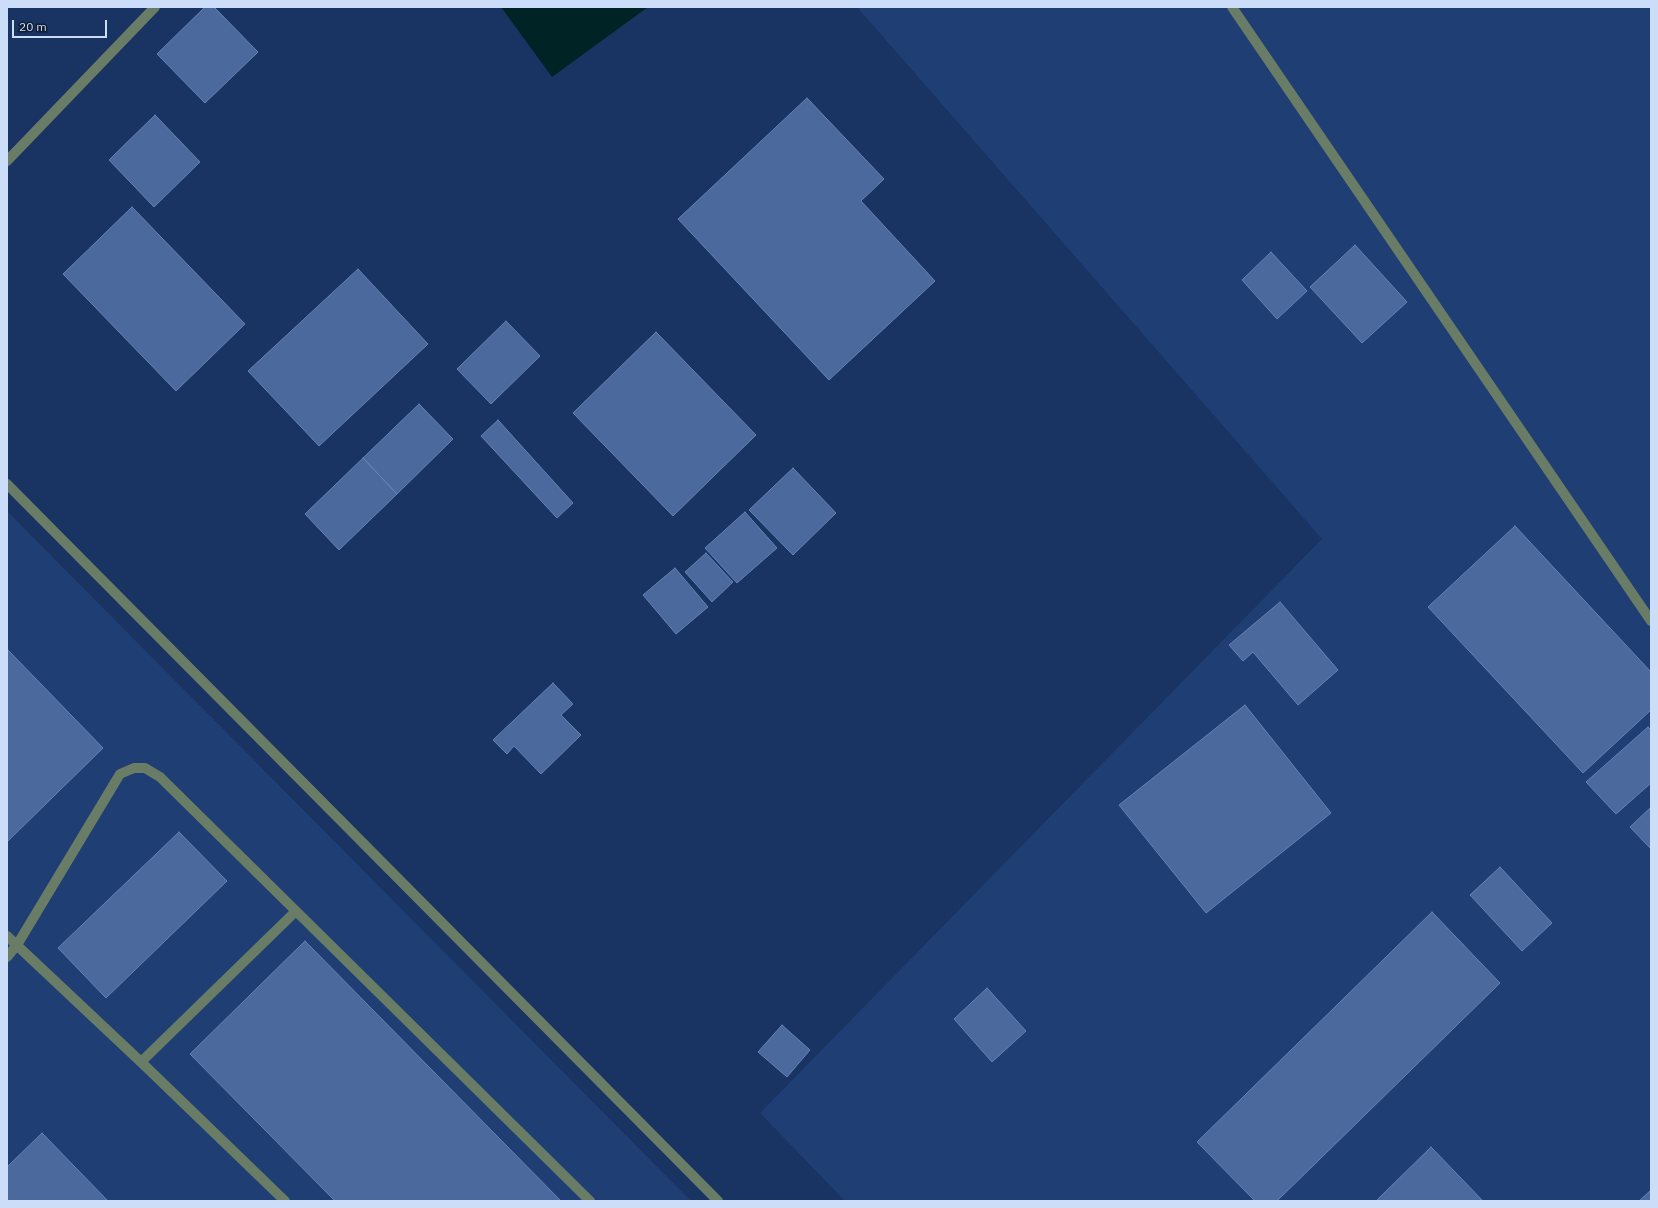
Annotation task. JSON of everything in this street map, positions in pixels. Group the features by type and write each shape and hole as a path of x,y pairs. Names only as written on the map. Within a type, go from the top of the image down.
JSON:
{"lane":[{"path":"7,161 156,7"},
{"path":"1232,7 1651,621"},
{"path":"7,484 718,1201"},
{"path":"7,957 17,945 120,774 134,768 145,768 160,777 590,1201"},
{"path":"141,1062 296,911"},
{"path":"7,936 141,1062 285,1201"}],"shaded area":[{"path":"501,7 648,7 552,77"},
{"path":"857,7 1651,7 1651,1201 845,1201 760,1113 1322,539"},
{"path":"7,511 691,1201 7,1201"}],"building":[{"path":"205,7 214,7 258,52 205,103 157,54"},
{"path":"807,98 884,179 861,201 935,281 829,380 678,219"},
{"path":"155,115 200,162 154,207 109,160"},
{"path":"132,207 245,324 176,391 63,274"},
{"path":"1355,245 1407,302 1362,343 1310,287"},
{"path":"1271,252 1307,291 1277,319 1242,280"},
{"path":"358,269 428,344 319,446 248,371"},
{"path":"506,321 540,356 491,404 457,369"},
{"path":"656,332 756,435 673,516 573,413"},
{"path":"419,404 453,439 397,494 363,458"},
{"path":"498,420 573,503 557,518 481,436"},
{"path":"363,458 397,494 339,550 305,514"},
{"path":"793,468 836,513 793,555 749,510"},
{"path":"745,512 777,548 737,583 705,548"},
{"path":"1515,526 1651,672 1651,710 1583,773 1428,607"},
{"path":"706,553 733,582 712,602 685,572"},
{"path":"675,568 708,607 676,634 643,595"},
{"path":"1280,602 1338,670 1298,705 1253,652 1243,661 1229,645"},
{"path":"7,649 103,748 7,842"},
{"path":"553,683 573,704 561,715 581,735 541,774 514,746 507,754 493,740"},
{"path":"1245,705 1331,813 1206,913 1119,805"},
{"path":"1648,727 1651,730 1651,783 1616,814 1586,782"},
{"path":"1651,807 1651,849 1630,827"},
{"path":"179,832 227,881 106,998 58,948"},
{"path":"1500,867 1552,923 1522,951 1470,895"},
{"path":"1432,912 1500,983 1277,1201 1255,1201 1197,1142"},
{"path":"305,941 561,1201 335,1201 190,1054"},
{"path":"987,988 1026,1031 992,1062 954,1019"},
{"path":"782,1025 810,1050 787,1077 758,1052"},
{"path":"42,1133 108,1201 7,1201 7,1167"},
{"path":"1431,1147 1483,1201 1376,1201"},
{"path":"1651,1190 1651,1201 1639,1201"}]}
